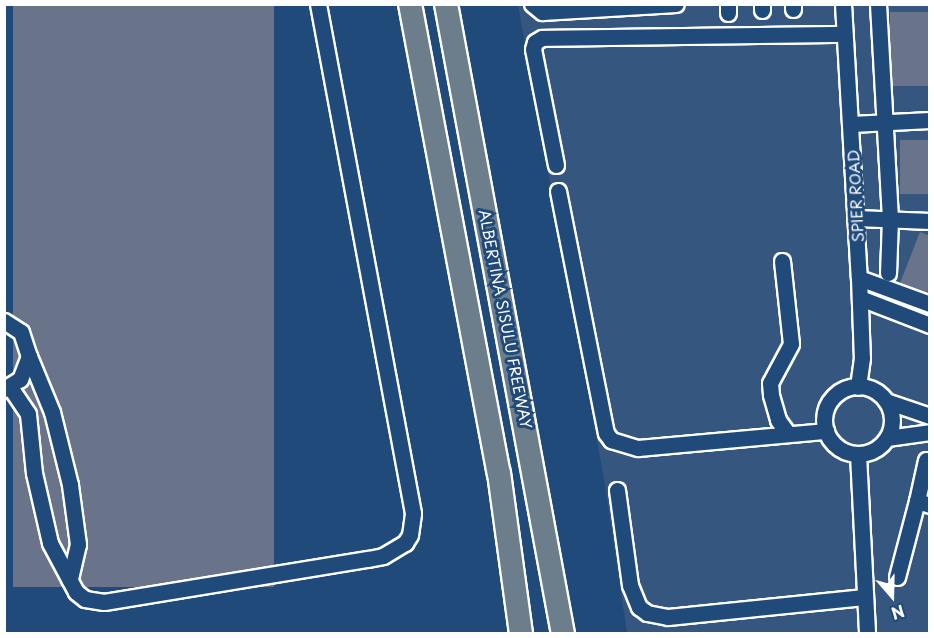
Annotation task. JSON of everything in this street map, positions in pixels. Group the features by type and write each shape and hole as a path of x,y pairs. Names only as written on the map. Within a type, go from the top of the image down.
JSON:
{"highway":[{"path":"410,4 499,473 521,633"},
{"name":"ALBERTINA SISULU FREEWAY","path":"446,4 563,633"}],"street":[{"path":"29,356 20,379 7,388 28,414 34,473 44,522 69,580 85,599 104,602 383,556 410,535 412,513 318,4"},
{"path":"532,4 542,12 676,4"},
{"name":"SPIER ROAD","path":"843,4 860,298 862,358 858,387"},
{"path":"878,4 891,219 888,273"},
{"path":"556,165 533,50 535,42 542,38 844,34"},
{"path":"851,124 930,120"},
{"path":"558,191 606,433 611,440 638,448 826,431"},
{"path":"856,218 930,221"},
{"path":"782,261 791,344 770,383 778,420 788,434"},
{"path":"859,278 930,304"},
{"path":"860,298 930,326"},
{"path":"4,321 21,332 52,412 72,497 78,544 69,580"},
{"path":"886,401 892,419 887,438 875,450 858,454 838,448 826,431 824,420 831,400 848,388 869,388 886,401 930,416"},
{"path":"887,438 930,432"},
{"path":"858,454 867,633"},
{"path":"897,577 923,503 926,460"},
{"path":"617,490 630,585 639,607 647,613 668,617 864,597"}],"shaded area":[{"path":"518,5 929,5 929,633 627,633 605,485"}],"building":[{"path":"13,4 274,4 274,587 13,587"},
{"path":"890,12 930,12 930,86 890,86"},
{"path":"900,140 930,140 930,194 900,194"},
{"path":"920,232 930,236 930,293 900,283"}]}
